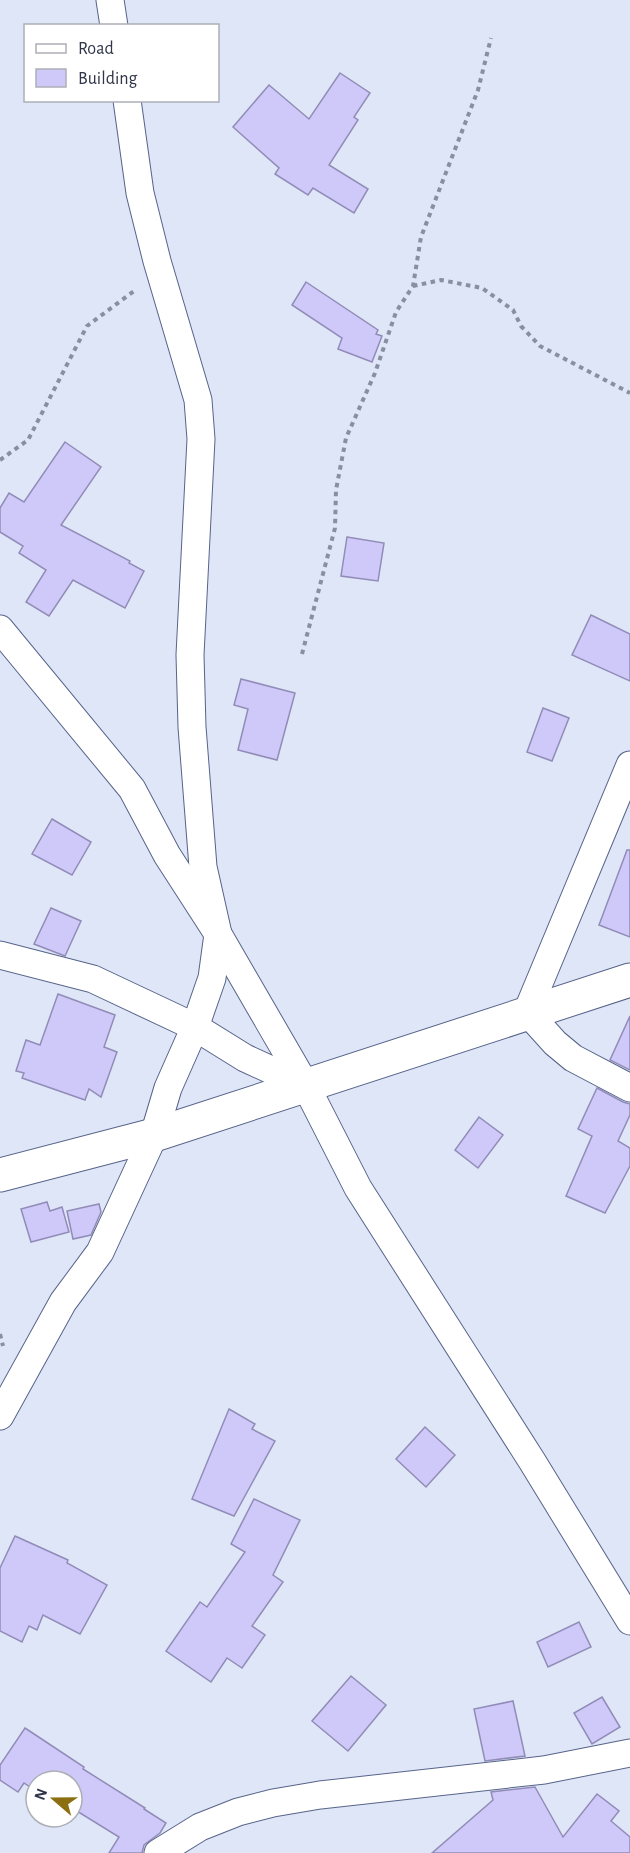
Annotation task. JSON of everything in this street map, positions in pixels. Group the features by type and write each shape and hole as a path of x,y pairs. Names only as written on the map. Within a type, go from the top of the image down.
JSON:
{"street":[{"path":"110,0 114,24"},
{"path":"0,1416 63,1302 100,1252 154,1135 168,1088 195,1027 212,978 218,934 203,867 192,727 190,656 201,439 198,400 157,261 140,193 127,102"},
{"path":"0,629 132,789 167,855 218,934 306,1086 358,1188 532,1461 630,1621"},
{"path":"526,1012 630,765"},
{"path":"0,955 93,979 195,1027 245,1058 306,1086"},
{"path":"0,1174 154,1135 630,980"},
{"path":"526,1012 555,1043 573,1058 630,1088"},
{"path":"158,1853 200,1827 238,1812 273,1803 320,1795 544,1770 630,1753"}],"path":[{"path":"302,654 335,528 336,490 346,438 375,373 396,312 413,286 421,237 478,90 491,38"},
{"path":"0,460 28,440 87,326 132,294 157,261"},
{"path":"413,286 441,280 482,288 513,310 520,326 540,346 630,393"}],"building":[{"path":"340,73 370,93 354,117 358,120 329,165 368,189 354,213 313,188 308,195 275,174 279,168 233,127 269,85 309,119"},
{"path":"306,282 378,330 376,334 382,336 372,362 338,349 342,338 292,305"},
{"path":"65,442 101,467 61,525 130,561 129,563 144,571 125,608 73,580 49,616 26,602 46,570 19,553 23,546 0,532 0,508 9,493 24,502"},
{"path":"347,537 384,543 378,581 341,576"},
{"path":"591,615 630,634 630,681 572,655"},
{"path":"241,679 295,693 277,760 238,750 248,709 234,705"},
{"path":"543,708 569,718 552,761 527,752"},
{"path":"52,819 91,842 72,875 32,854"},
{"path":"627,850 630,850 630,937 599,925"},
{"path":"51,908 81,921 65,956 34,944"},
{"path":"58,994 115,1015 104,1047 117,1052 101,1097 89,1089 85,1100 22,1078 24,1073 16,1071 26,1040 40,1045"},
{"path":"630,1016 630,1070 610,1060"},
{"path":"597,1088 630,1104 630,1115 618,1141 630,1148 630,1166 605,1213 566,1196 592,1136 578,1129"},
{"path":"479,1117 503,1135 478,1168 455,1150"},
{"path":"47,1202 50,1211 62,1207 69,1232 31,1242 21,1209"},
{"path":"99,1204 101,1212 91,1235 73,1239 67,1211"},
{"path":"229,1409 255,1424 252,1429 275,1441 234,1516 192,1499"},
{"path":"425,1427 455,1455 426,1487 396,1459"},
{"path":"254,1499 300,1520 273,1575 283,1582 252,1626 265,1635 242,1668 227,1658 211,1682 166,1651 200,1602 207,1607 245,1552 231,1544"},
{"path":"15,1536 68,1560 67,1563 107,1585 80,1634 43,1615 37,1630 29,1626 22,1642 0,1631 0,1568"},
{"path":"579,1622 591,1647 548,1667 537,1642"},
{"path":"351,1676 386,1705 348,1751 312,1721"},
{"path":"602,1697 620,1727 592,1744 574,1713"},
{"path":"513,1701 525,1756 485,1761 474,1709"},
{"path":"25,1728 84,1767 83,1769 24,1769 24,1783 18,1792 0,1780 0,1765"},
{"path":"84,1770 166,1823 160,1833 144,1845 142,1853 109,1853 119,1837 84,1815"},
{"path":"535,1787 563,1837 597,1794 619,1811 611,1821 630,1837 630,1853 432,1853 493,1800 491,1792"}]}
